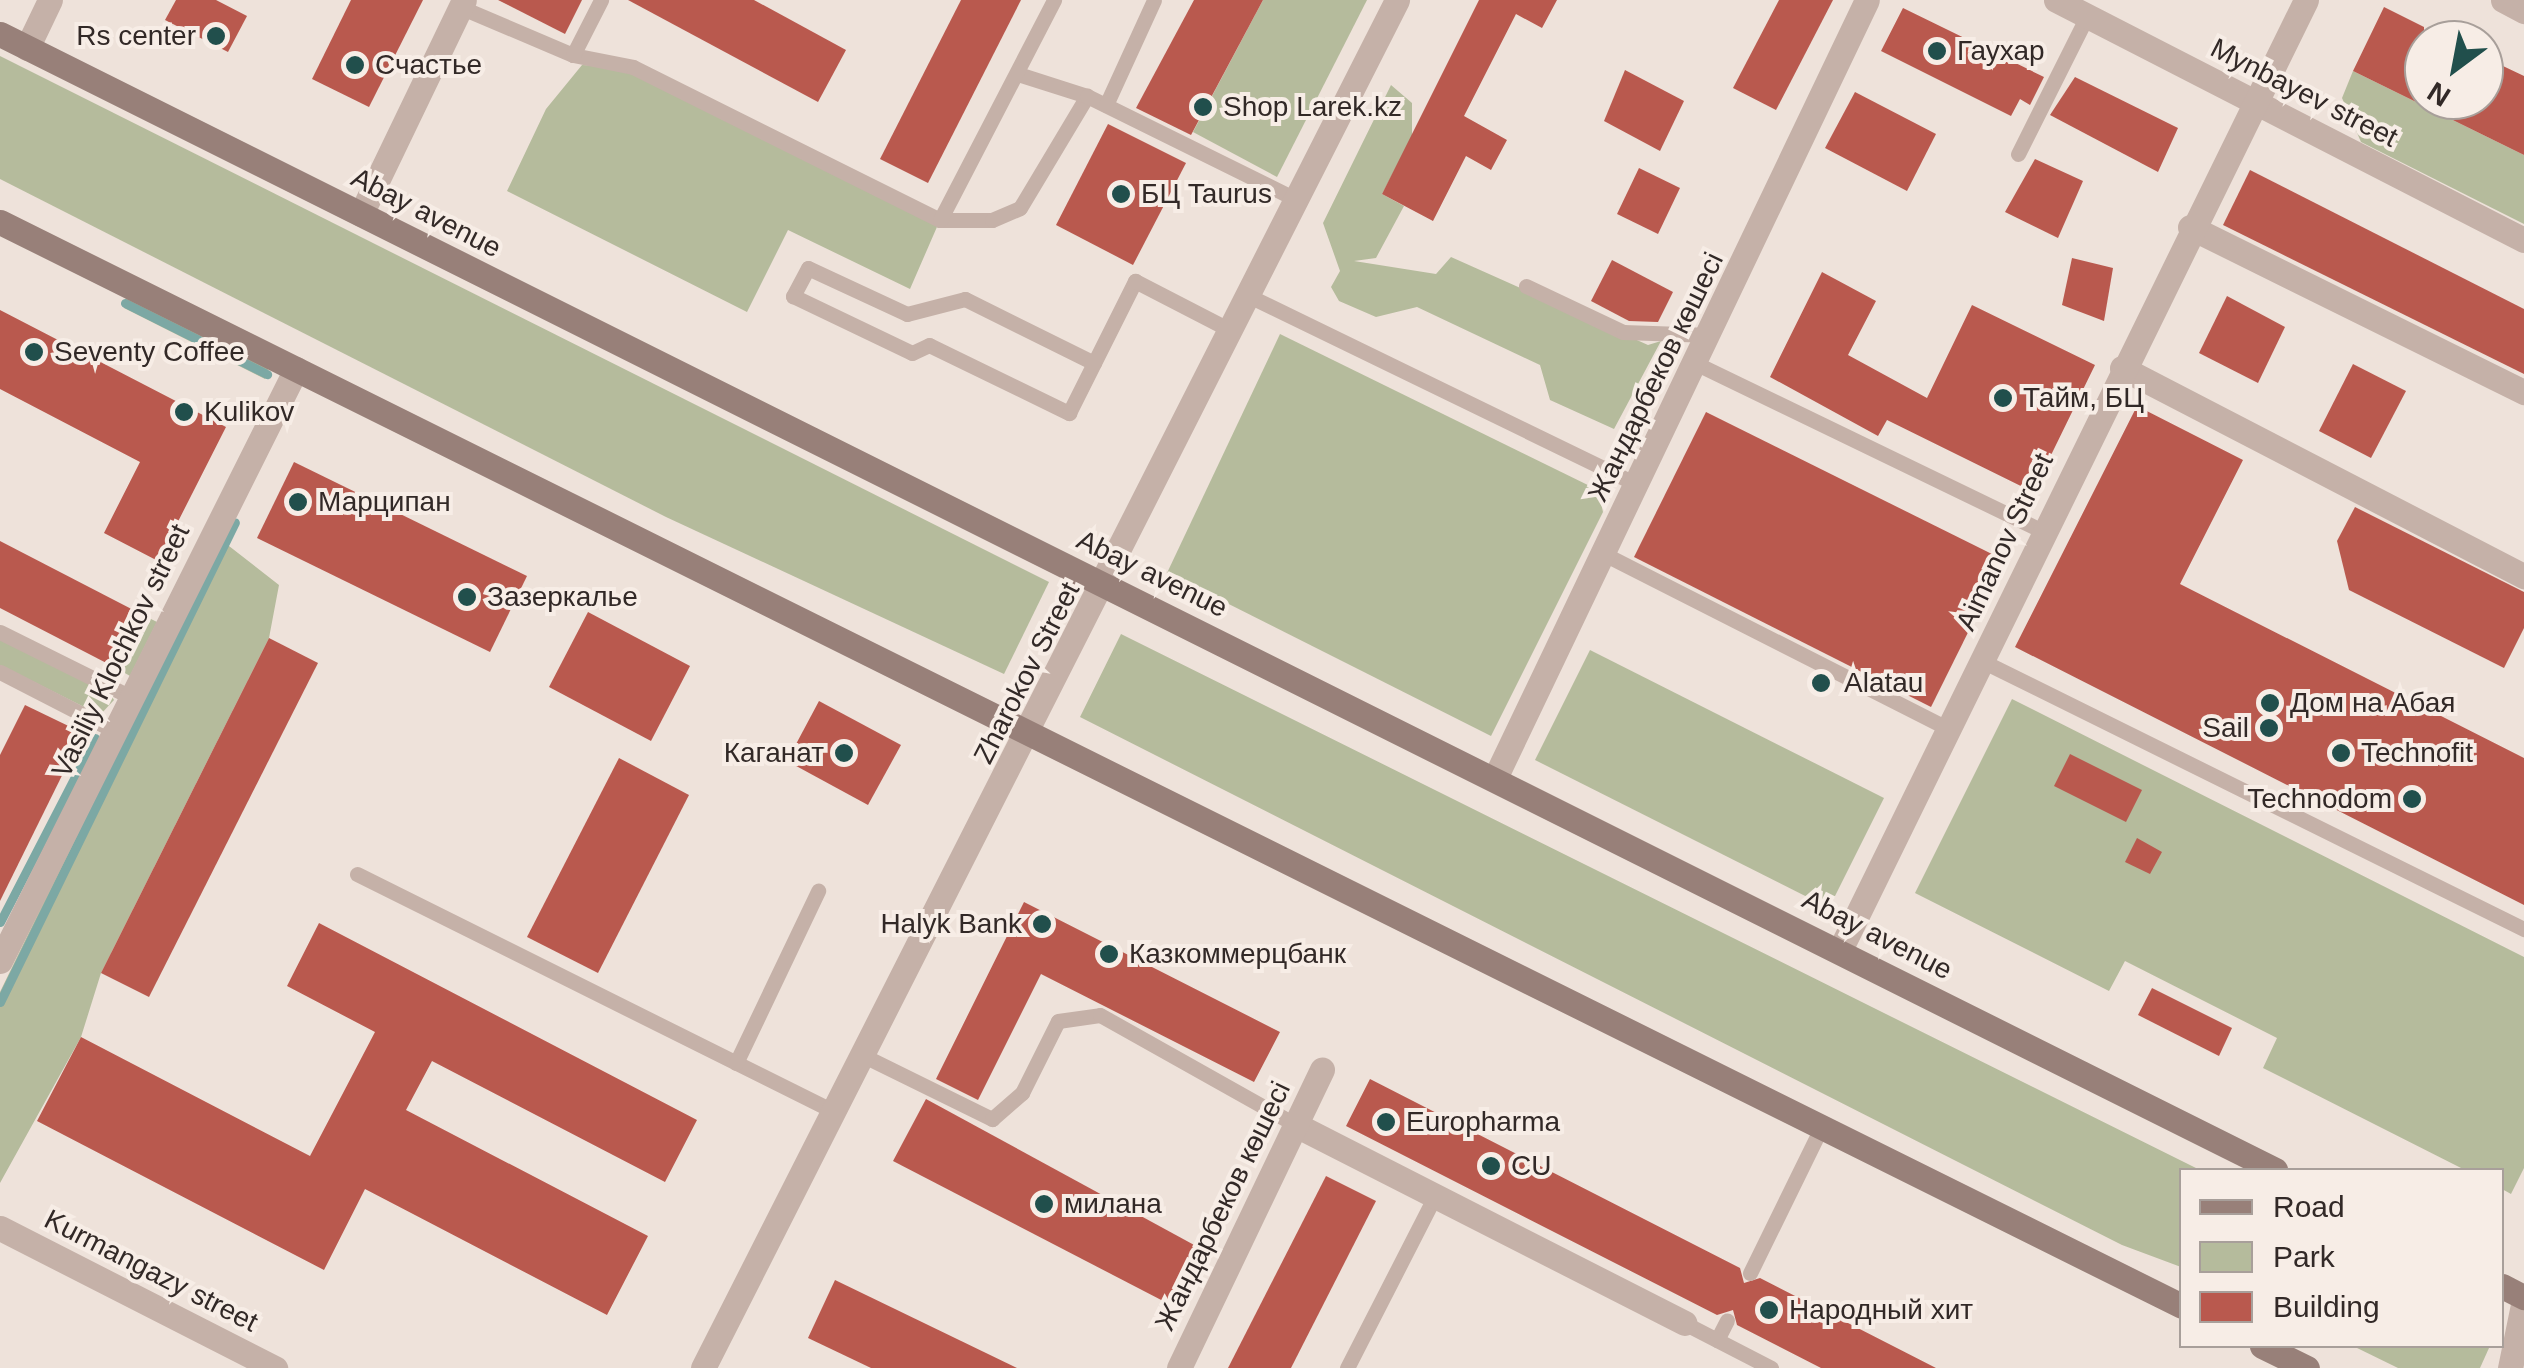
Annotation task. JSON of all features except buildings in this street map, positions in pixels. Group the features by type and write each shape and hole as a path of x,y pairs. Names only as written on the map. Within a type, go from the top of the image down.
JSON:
{"main road":[{"name":"Abay avenue","path":"0,34 2271,1168"},
{"path":"0,222 2179,1304"},
{"path":"2266,1348 2307,1368"}],"street":[{"path":"27,48 50,0"},
{"name":"Zharokov Street","path":"703,1368 1032,732 1396,0"},
{"name":"Жандарбеков көшесі","path":"1495,778 1711,335 1867,0"},
{"name":"Mynbayev street","path":"2056,0 2524,240"},
{"name":"Aimanov Street","path":"1840,950 2190,227 2306,0"},
{"path":"2503,0 2524,11"},
{"path":"361,214 462,4"},
{"path":"2190,227 2524,392"},
{"name":"Vasiliy Klochkov street","path":"0,961 296,368"},
{"path":"2122,368 2524,576"},
{"name":"Жандарбеков көшесі","path":"1178,1368 1322,1070"},
{"path":"1296,1125 1684,1323"},
{"name":"Kurmangazy street","path":"0,1228 274,1368"},
{"path":"2510,1368 2524,1298"}],"lane":[{"path":"574,55 601,0"},
{"path":"940,220 1054,0"},
{"path":"1106,105 1154,0"},
{"path":"462,4 574,55 633,67 940,220 992,220 1020,208 1088,96"},
{"path":"2018,154 2087,16"},
{"path":"1018,74 1088,96 1297,200"},
{"path":"1094,363 965,299 907,314 808,268 793,296 912,353 929,345 1069,414 1135,281 1232,331"},
{"path":"1526,286 1622,332 1711,335"},
{"path":"1249,296 1638,485"},
{"path":"1697,364 2043,531"},
{"path":"1604,554 1949,729"},
{"path":"0,632 131,697"},
{"path":"1982,661 2524,929"},
{"path":"0,672 114,730"},
{"path":"356,874 835,1112"},
{"path":"736,1063 818,891"},
{"path":"864,1056 992,1119 1022,1092 1058,1021 1100,1015 1296,1125"},
{"path":"1750,1273 1822,1126"},
{"path":"1346,1368 1434,1196"},
{"path":"1717,1340 1727,1320"},
{"path":"1684,1323 1771,1368"}],"green space":[{"path":"1263,0 1367,0 1277,177 1193,132"},
{"path":"0,56 1049,582 1004,674 666,517 0,179"},
{"path":"582,65 633,67 940,220 910,289 788,230 747,312 507,191 546,109"},
{"path":"2353,71 2404,96 2404,120 2453,120 2524,155 2524,224 2361,142 2342,98"},
{"path":"1391,85 1412,103 1412,137 1382,194 1404,206 1376,258 1354,261 1436,274 1451,257 1648,345 1661,341 1614,429 1550,400 1540,365 1417,307 1376,317 1339,301 1331,287 1340,271 1323,223"},
{"path":"128,286 272,357 265,379 124,308"},
{"path":"1280,334 1598,490 1603,512 1491,736 1167,573"},
{"path":"220,539 279,585 269,638 101,973 81,1037 0,1183 0,992"},
{"path":"145,616 157,622 130,676 118,669"},
{"path":"1121,634 2196,1168 2179,1168 2179,1266 2122,1245 1080,717"},
{"path":"0,639 114,700 100,715 0,665"},
{"path":"1590,650 1884,798 1829,908 1535,760"},
{"path":"2012,699 2524,957 2524,1168 2511,1194 2504,1190 2504,1168 2461,1168 2263,1068 2277,1038 2125,961 2109,991 1915,893"},
{"path":"2357,1348 2489,1348 2480,1368 2398,1368"}],"waterway":[{"path":"125,303 267,374"},
{"path":"0,1002 235,522"},
{"path":"0,922 95,738"}],"place":[{"name":"Rs center","path":"216,36"},
{"name":"Гаухар","path":"1937,51"},
{"name":"Счастье","path":"355,65"},
{"name":"Shop Larek.kz","path":"1203,107"},
{"name":"БЦ Taurus","path":"1121,194"},
{"name":"Seventy Coffee","path":"34,352"},
{"name":"Тайм, БЦ","path":"2003,398"},
{"name":"Kulikov","path":"184,412"},
{"name":"Марципан","path":"298,502"},
{"name":"Зазеркалье","path":"467,597"},
{"name":"Alatau","path":"1821,683"},
{"name":"Дом на Абая","path":"2270,703"},
{"name":"Sail","path":"2269,728"},
{"name":"Каганат","path":"844,753"},
{"name":"Technofit","path":"2341,753"},
{"name":"Technodom","path":"2412,799"},
{"name":"Halyk Bank","path":"1042,924"},
{"name":"Казкоммерцбанк","path":"1109,954"},
{"name":"Europharma","path":"1386,1122"},
{"name":"CU","path":"1491,1166"},
{"name":"милана","path":"1044,1204"},
{"name":"Народный хит","path":"1769,1310"}]}
